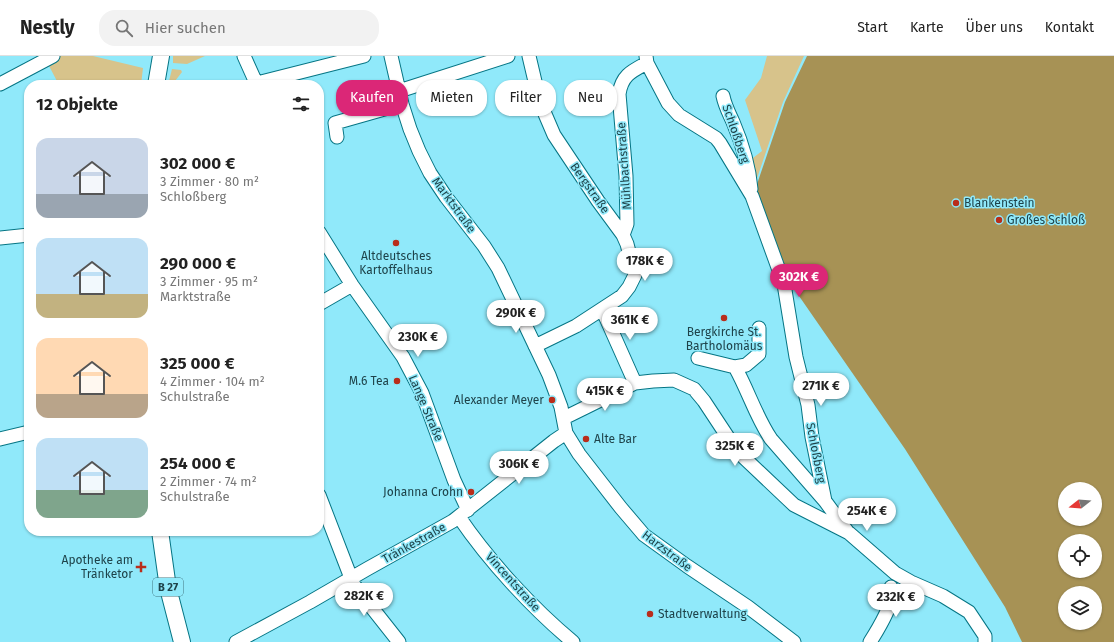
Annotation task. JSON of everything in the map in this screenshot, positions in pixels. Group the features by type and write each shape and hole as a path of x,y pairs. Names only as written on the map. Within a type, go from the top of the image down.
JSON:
{"main road":[{"path":"157,80 161,56"},
{"name":"B 27","path":"161,536 168,588 182,642"}],"street":[{"path":"0,84 53,56"},
{"path":"244,56 255,80"},
{"path":"272,80 364,56"},
{"name":"Marktstraße","path":"391,56 396,80"},
{"path":"408,88 508,56"},
{"name":"Bergstraße","path":"529,56 537,90 554,135 598,201 623,235 627,244 634,275 629,287 622,296 576,326 535,346"},
{"name":"Mühlbachstraße","path":"623,235 627,224 626,176 619,94 620,86 624,78 646,59"},
{"name":"Schloßberg","path":"646,59 668,103 679,115 720,143 752,196"},
{"name":"Schloßberg","path":"723,96 724,104 733,121 746,161 752,196 784,284 796,357 808,405 812,437 825,501"},
{"path":"337,137 335,123 360,116"},
{"name":"Marktstraße","path":"406,116 424,162 446,197 491,257 551,381 562,408 564,418"},
{"path":"0,238 24,236"},
{"name":"Lange Straße","path":"324,240 352,285 403,357 422,393 454,480 464,514"},
{"path":"324,301 352,285"},
{"path":"602,309 635,383"},
{"path":"698,358 735,367 746,365 759,354 759,328"},
{"path":"735,367 764,429 825,501 849,533 895,573 911,582 943,596 969,612 985,636 986,642"},
{"path":"566,433 564,418 635,383 674,380 694,389 704,401 737,451 794,505 849,533"},
{"path":"0,439 24,433"},
{"name":"Tränkestraße","path":"236,642 310,602 464,514 566,433"},
{"name":"Harzstraße","path":"566,433 579,454 644,535 794,642"},
{"path":"324,507 354,585 399,642"},
{"name":"Vincentstraße","path":"464,514 488,555 528,600 573,642"},
{"path":"870,642 878,629 892,596 891,587"}],"shaded area":[{"path":"60,56 93,56 143,68 142,80 56,80 47,62"},
{"path":"173,56 205,56 187,64 173,63"},
{"path":"767,56 804,56 783,102 754,187 749,161 762,151 745,100 761,78"},
{"path":"807,56 1114,56 1114,642 1022,642 1005,607 905,449 790,283 755,190 785,102"},
{"path":"172,69 181,70 182,72 176,80 169,80"}],"place":[{"name":"Blankenstein","path":"956,203"},
{"name":"Großes Schloß","path":"999,220"},
{"name":"Altdeutsches Kartoffelhaus","path":"396,243"},
{"name":"Bergkirche St. Bartholomäus","path":"724,318"},
{"name":"M.6 Tea","path":"397,381"},
{"name":"Alexander Meyer","path":"552,400"},
{"name":"Alte Bar","path":"586,439"},
{"name":"Johanna Crohn","path":"471,492"},
{"name":"Apotheke am Tränketor","path":"141,567"},
{"name":"Stadtverwaltung","path":"650,614"}]}
